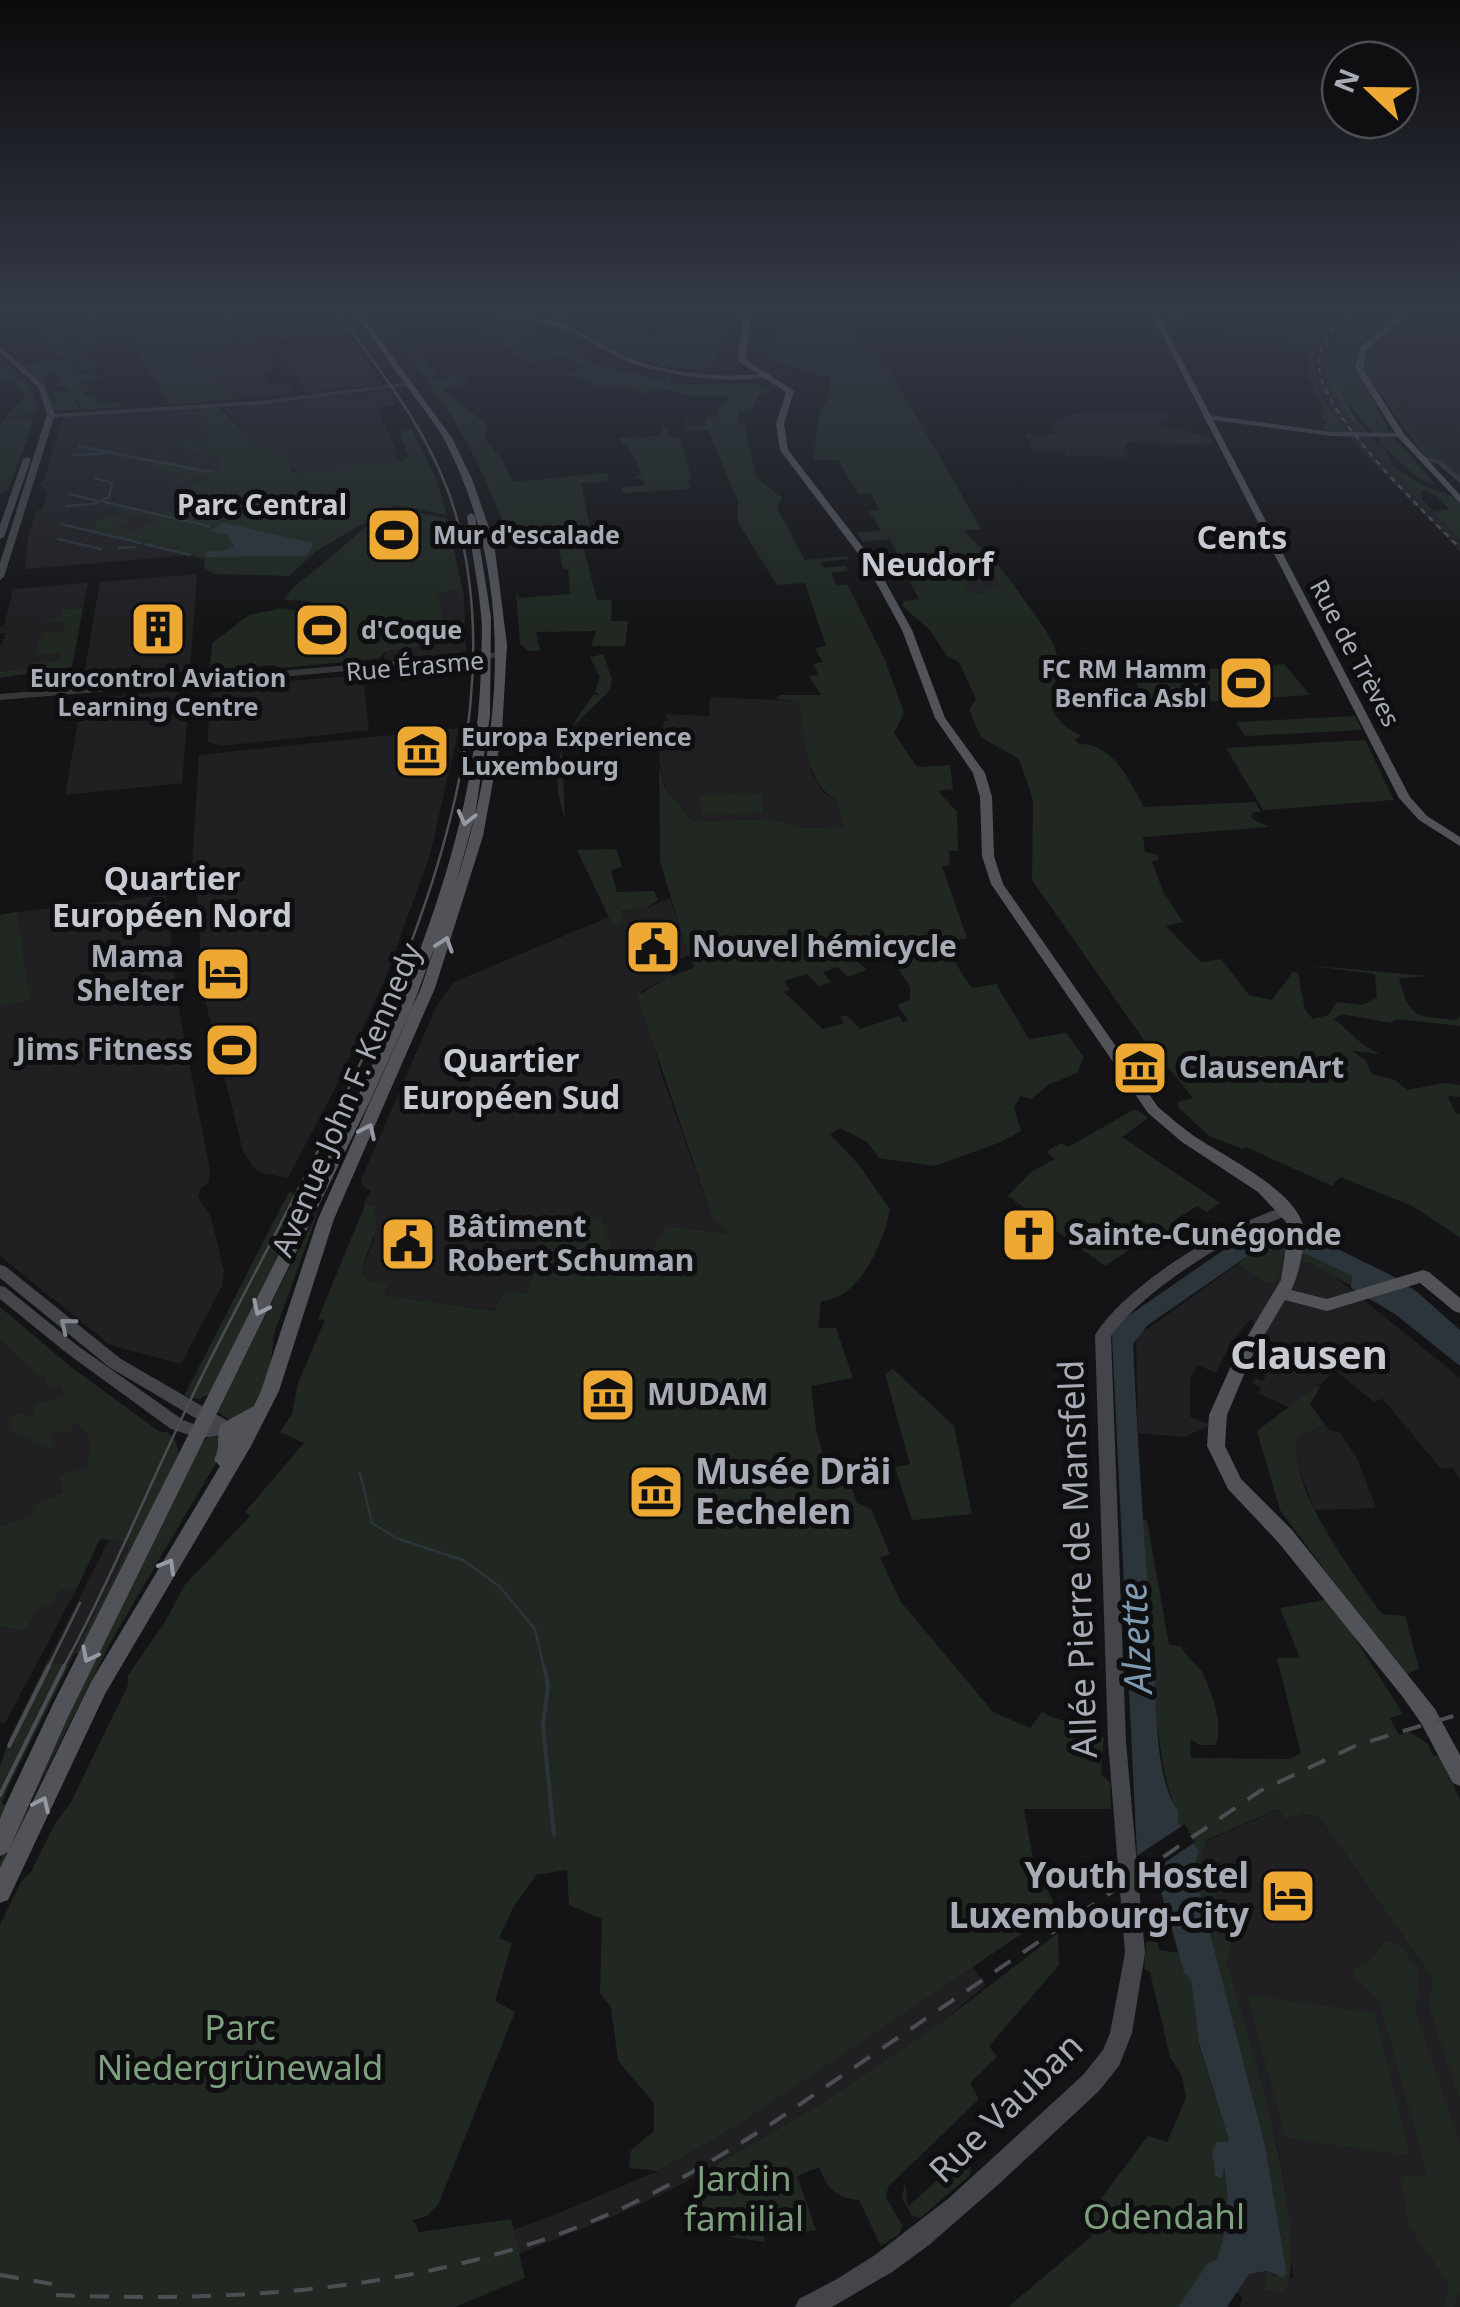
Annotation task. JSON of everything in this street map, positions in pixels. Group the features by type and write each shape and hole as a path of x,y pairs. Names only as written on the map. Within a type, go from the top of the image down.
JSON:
{"main road":[{"path":"0,538 43,413"},
{"name":"Avenue John F. Kennedy","path":"0,1892 88,1705 263,1406 326,1218 384,1094 451,925 489,782 497,732 495,657 482,560 469,510 446,454 423,413"},
{"path":"783,413 780,424 784,450 870,563 907,630 940,718 978,773 986,797 988,856 997,884 1161,1118 1266,1190 1287,1210 1296,1234 1294,1261 1284,1294 1243,1357 1218,1415 1215,1434 1219,1458 1234,1484 1316,1573 1409,1690 1428,1716 1460,1776"},
{"path":"1386,413 1423,461 1460,500"},
{"path":"0,577 11,501 51,415"},
{"path":"1207,415 1342,435 1401,435"},
{"name":"Rue de Trèves","path":"1207,415 1405,798 1423,818 1460,842"},
{"name":"Avenue John F. Kennedy","path":"0,1845 62,1707 330,1171 422,963 448,886 475,782 495,657"},
{"name":"Allée Pierre de Mansfeld","path":"1130,1886 1116,1742 1103,1336 1120,1311 1244,1225 1287,1210"},
{"path":"0,1270 115,1363 203,1423 227,1429 244,1423 263,1406"},
{"path":"1284,1294 1317,1305 1423,1276 1460,1307"},
{"path":"0,1292 167,1418 186,1430 203,1423"},
{"path":"198,1514 230,1448 227,1429"},
{"name":"Rue Vauban","path":"807,2307 838,2292 940,2220 1091,2083 1111,2058 1132,1982 1134,1920 1130,1886"}],"street":[{"path":"51,415 84,413"},
{"path":"1423,461 1443,465 1460,481"},
{"name":"Rue Érasme","path":"0,699 185,684 197,688 209,681 495,657"}],"shaded area":[{"path":"220,413 220,519 201,531 190,555 25,569 36,511 42,510 47,492 39,485 44,480 63,418"},
{"path":"228,413 379,413 398,453 394,454 397,462 299,473 264,452"},
{"path":"1166,413 1171,421 1159,421 1160,426 1211,437 1214,444 1125,443 1128,457 1066,456 1064,450 1031,450 1026,434 1054,434 1051,423 1076,414"},
{"path":"1333,413 1347,413 1357,426 1367,431 1390,464 1460,540 1460,552 1345,433"},
{"path":"1399,413 1460,413 1460,472 1418,438"},
{"path":"986,561 1002,588 982,594 969,592 954,564"},
{"path":"197,574 190,671 83,680 100,582"},
{"path":"88,583 83,608 63,609 61,617 43,622 64,622 62,631 42,633 36,655 61,651 59,660 35,662 33,668 0,671 0,647 6,633 0,633 0,627 4,627 13,589"},
{"path":"454,589 464,597 466,654 383,661 386,651 412,648 431,639 438,592"},
{"path":"363,675 369,730 221,746 208,742 209,695 227,686"},
{"path":"170,691 189,696 182,783 65,795 82,699"},
{"path":"710,697 798,701 812,774 824,793 836,800 846,827 801,828 770,819 692,821 665,788 659,760 661,741 664,722 670,719 665,719 666,714 709,716"},
{"path":"459,728 430,855 385,979 341,1077 288,1178 262,1173 243,1151 203,992 197,895 191,879 199,755"},
{"path":"166,895 178,1005 210,1170 209,1182 198,1197 211,1217 224,1271 222,1286 181,1364 110,1345 0,1256 0,1006 13,1003 28,991 17,912"},
{"path":"670,898 688,955 666,966 668,978 641,991 660,1070 712,1217 731,1233 666,1226 643,1265 618,1265 555,1214 527,1295 504,1292 496,1311 384,1295 388,1284 368,1280 362,1271 374,1240 373,1206 363,1205 371,1191 361,1180 437,1005 454,982 609,917 613,926 623,924 621,912 646,908"},
{"path":"1281,1257 1312,1264 1333,1275 1460,1378 1460,1480 1453,1468 1441,1469 1382,1398 1374,1402 1326,1363 1263,1338 1251,1319 1231,1342 1216,1373 1197,1365 1190,1378 1190,1417 1208,1424 1207,1427 1184,1437 1138,1433 1136,1337 1238,1264 1264,1282"},
{"path":"0,1312 61,1364 109,1473 31,1516 0,1526"},
{"path":"1276,1350 1334,1373 1290,1408 1258,1393 1261,1388 1252,1383 1266,1376 1261,1372"},
{"path":"1325,1425 1330,1431 1339,1432 1357,1458 1376,1508 1315,1510 1294,1458 1295,1446 1299,1436"},
{"path":"109,1540 131,1542 69,1665 47,1662"},
{"path":"77,1588 5,1723 0,1723 0,1627 26,1631 39,1606 60,1589"},
{"path":"1279,1809 1320,1818 1432,1977 1429,2008 1460,2101 1460,2307 1239,2307 1243,2298 1236,2291 1249,2274 1267,2271 1267,2290 1293,2277 1285,2188 1227,1964 1232,1945 1215,1889 1220,1864 1203,1887 1197,1872 1207,1841"},
{"path":"972,1966 986,1985 942,2022 814,2108 669,2191 497,2262 100,2307 505,2233 549,2217 658,2171 735,2127"}],"green space":[{"path":"10,413 35,413 7,418 34,419 9,488 0,494 0,424"},
{"path":"196,413 225,413 264,452 283,450 291,471 299,473 405,460 408,456 399,432 412,429 437,481 447,515 396,505 316,551 289,576 214,574 204,568 205,559 145,544 147,541 93,531 95,522 110,515 130,520 118,526 132,532 159,519 115,512 124,508 211,525 159,512 187,507 194,494 186,489 209,476 198,475 169,485 185,475 148,468 160,462 218,470 218,451 197,466 166,460 190,463 208,453 174,446 157,455 164,459 147,457 181,439 209,443 207,424 195,420"},
{"path":"449,413 472,413 487,425 484,438 501,458 513,482 607,473 609,481 581,483 592,537 582,541 597,600 612,600 611,621 628,621 625,646 591,646 596,631 536,632 540,651 529,651 520,644 516,592 520,598 570,594 568,569 563,569 558,546 549,540 510,543 486,481"},
{"name":"Parc Niedergrünewald","path":"717,413 739,413 737,421 744,424 756,477 782,498 777,508 805,560 847,556 848,559 821,562 824,568 846,566 848,571 831,573 836,585 848,585 885,660 904,713 894,733 917,767 950,765 953,789 938,791 957,812 958,851 949,851 950,865 942,866 967,938 942,943 972,988 996,984 1029,1039 1066,1033 1084,1057 1077,1073 1048,1085 1032,1099 1020,1096 1014,1108 1021,1131 935,1166 879,1158 867,1142 840,1128 830,1134 859,1165 890,1209 868,1267 847,1291 821,1301 818,1328 836,1328 853,1378 811,1386 816,1429 830,1480 848,1478 857,1503 871,1509 890,1554 880,1558 901,1602 993,1712 1030,1728 1042,1712 1104,1738 1101,1774 1110,1782 1111,1809 1024,1809 1033,1859 1057,1910 735,2127 658,2171 629,2168 631,2150 654,2131 654,2103 618,2061 611,2007 600,1993 602,1919 569,1905 567,1870 536,1875 513,1908 499,1938 512,1943 495,2001 515,2012 438,2205 427,2216 413,2220 419,2232 511,2219 525,2278 455,2307 0,2307 0,1925 21,1882 31,1872 54,1825 71,1802 128,1685 128,1675 165,1622 184,1586 250,1516 245,1512 304,1443 280,1432 292,1414 298,1383 325,1320 318,1319 365,1205 373,1206 376,1223 362,1272 368,1280 388,1284 384,1295 495,1311 504,1291 527,1294 555,1214 601,1219 618,1265 643,1265 666,1226 729,1233 712,1217 637,996 667,978 666,967 673,963 671,977 695,967 660,861 659,766 665,788 692,821 770,819 801,828 845,827 836,800 825,792 812,769 798,701 776,699 779,695 821,695 809,676 819,675 813,664 823,662 815,648 826,646 805,583 777,585 738,522 738,501 708,430 678,429 687,427 684,415 690,427 706,426 705,418 717,417","holes":["886,950 910,987 910,1000 898,1005 908,1021 903,1022 899,1016 860,1029 847,1015 840,1017 844,1023 823,1029 784,992 790,990 784,981 807,974 818,986 831,982 823,972 838,967 848,977 867,970 855,959"]},
{"path":"820,413 914,413 982,530 964,530 978,546 997,554 992,557 1055,648 1053,707 1066,726 1082,736 1075,739 1079,744 1091,745 1111,757 1144,807 1255,802 1261,811 1252,813 1251,818 1269,827 1143,837 1145,852 1158,855 1159,859 1152,862 1163,891 1183,922 1166,926 1201,962 1221,959 1249,995 1272,1000 1293,972 1298,973 1305,1010 1313,1019 1328,1015 1337,1002 1362,1005 1377,998 1375,974 1304,965 1429,976 1399,978 1411,1008 1432,1018 1456,1020 1460,1016 1460,1026 1397,1019 1391,1023 1342,1014 1334,1019 1380,1054 1352,1051 1365,1060 1372,1074 1395,1080 1407,1090 1444,1083 1460,1085 1460,1097 1448,1096 1455,1113 1460,1114 1460,1238 1412,1206 1340,1177 1332,1186 1246,1147 1209,1136 1179,1108 1178,1102 1193,1098 1155,1056 1032,880 1033,800 1019,759 981,737 969,710 976,699 959,662 947,656 930,630 902,606 904,601 919,599 907,575 900,575 896,566 902,565 890,539 863,542 856,533 881,530 868,511 879,510 872,494 858,494 838,460 813,460","holes":["986,561 1001,588 984,589 982,594 969,592 954,564"]},
{"path":"1332,413 1347,433 1325,431 1322,425 1327,424 1321,414"},
{"path":"1344,413 1350,413 1367,431 1357,425"},
{"path":"1356,413 1380,413 1388,432 1381,434 1396,440 1436,485 1401,463"},
{"path":"1394,413 1399,413 1418,438 1460,476 1444,462 1425,456"},
{"path":"661,423 668,431 666,435 680,439 692,480 688,480 690,489 623,493 622,487 645,485 642,479 634,478 641,474 635,458 619,438 658,436 663,428"},
{"path":"1377,444 1382,444 1393,466 1423,485 1460,499 1460,540 1434,512 1449,509 1437,496 1422,490 1421,498 1377,450 1382,449"},
{"path":"391,509 447,518 464,597 454,590 438,593 445,632 413,648 386,651 378,659 217,670 216,663 210,668 212,643 249,615 283,608 307,613 310,601 284,600 300,582"},
{"path":"83,608 72,667 0,678 0,671 33,668 35,662 59,660 60,652 35,656 42,632 62,631 64,623 39,621 60,617 62,609"},
{"path":"603,654 612,679 610,690 574,726 564,743 573,725 593,695 599,694 595,692 600,677 590,657"},
{"name":"FC RM Hamm Benfica Asbl","path":"1284,664 1310,695 1207,702 1183,671"},
{"path":"1177,671 1190,694 1178,695 1179,699 1145,700 1130,672"},
{"path":"1355,716 1362,730 1245,736 1236,722"},
{"path":"1365,740 1394,800 1263,810 1226,748"},
{"path":"562,749 565,819 557,783"},
{"path":"761,793 763,813 701,815 700,795"},
{"path":"616,849 622,866 611,871 617,892 654,891 658,900 646,908 622,911 623,924 613,926 577,850"},
{"path":"17,912 30,1000 0,1006 0,915"},
{"path":"1135,1109 1148,1118 1122,1137 1220,1203 1207,1212 1197,1206 1175,1220 1184,1227 1172,1235 1188,1247 1183,1250 1157,1231 1105,1266 1008,1196 1031,1172 1055,1159 1046,1152 1061,1143 1068,1147"},
{"path":"289,1192 307,1199 210,1394 199,1399 184,1396"},
{"path":"320,1207 274,1334 270,1372 258,1402 247,1416 233,1422 217,1412"},
{"path":"1278,1249 1308,1255 1352,1276 1353,1287 1312,1264 1282,1257 1274,1283 1264,1282 1238,1264 1252,1252"},
{"path":"0,1307 71,1367 160,1432 167,1432 175,1440 179,1454 80,1654 75,1653 131,1542 100,1539 77,1588 60,1590 51,1607 39,1606 26,1631 0,1627 0,1526 31,1516 36,1504 63,1493 60,1479 66,1471 87,1471 91,1441 74,1422 70,1432 50,1432 54,1444 49,1448 13,1432 7,1419 18,1413 34,1417 34,1404 65,1396 60,1385 47,1386 46,1375 40,1376 0,1340"},
{"path":"893,1369 954,1426 972,1514 912,1520 895,1467 910,1464 885,1374"},
{"path":"1321,1386 1310,1404 1325,1425 1299,1436 1296,1454 1301,1477 1324,1528 1382,1614 1405,1616 1419,1668 1404,1676 1280,1510 1257,1431"},
{"path":"209,1436 219,1437 220,1456 110,1643 30,1803 19,1838 0,1876 0,1861 16,1822 201,1443"},
{"path":"1142,1520 1147,1520 1169,1645 1181,1646 1202,1672 1216,1709 1215,1745 1200,1745 1190,1739 1191,1758 1290,1759 1301,1753 1277,1658 1300,1658 1280,1608 1330,1599 1403,1714 1390,1718 1399,1735 1410,1732 1428,1744 1433,1756 1441,1756 1460,1800 1460,2101 1429,2008 1432,1977 1320,1818 1301,1813 1286,1819 1278,1809 1207,1840 1197,1872 1191,1873 1191,1845 1178,1821 1162,1759"},
{"path":"47,1662 69,1665 8,1787 2,1804 8,1805 0,1825 0,1766"},
{"path":"1220,1863 1224,1868 1215,1890 1232,1945 1227,1964 1261,2082 1284,2183 1291,2266 1284,2292 1266,2290 1267,2271 1275,2276 1287,2274 1265,2145 1198,1886 1203,1887"},
{"name":"Odendahl","path":"1155,1931 1159,1950 1180,1953 1191,1980 1199,2044 1229,2142 1212,2152 1215,2176 1223,2163 1227,2187 1228,2222 1223,2245 1215,2263 1178,2307 1008,2307 1092,2236 1085,2220 1148,2136 1167,2142 1186,2098 1182,2076 1170,2057 1150,1972 1144,1969 1146,1944"},
{"name":"Jardin familial","path":"1058,1933 1059,1965 989,2046 997,2057 970,2083 979,2099 888,2187 886,2198 903,2226 899,2234 881,2246 859,2200 833,2191 819,2167 797,2176 816,2230 794,2234 792,2224 763,2229 765,2242 730,2237 731,2230 694,2200 715,2165 814,2108 942,2022"},
{"path":"1385,1941 1401,1946 1419,1972 1416,2014 1460,2145 1460,2293 1453,2307 1444,2307 1449,2284 1408,2224 1401,2177 1428,2176 1379,2000 1353,1976 1354,1968 1371,1961"},
{"path":"1248,1995 1375,2013 1410,2156 1285,2138"},
{"path":"953,2149 971,2167 970,2175 920,2218 912,2216 902,2198 905,2182 908,2207 950,2168 948,2150"}],"water":[{"path":"224,523 314,543 306,556 206,557 206,552 234,545 227,535 209,531"},
{"name":"Alzette","path":"1274,1232 1321,1241 1416,1291 1460,1330 1460,1366 1395,1314 1351,1288 1352,1276 1308,1255 1278,1249 1252,1253 1148,1325 1133,1344 1161,1759 1178,1821 1199,1852 1191,1873 1198,1886 1265,2145 1287,2274 1283,2278 1267,2271 1249,2274 1227,2307 1178,2307 1207,2264 1217,2259 1226,2223 1227,2192 1224,2167 1222,2178 1215,2176 1212,2152 1217,2142 1229,2141 1199,2043 1191,1980 1184,1972 1152,1861 1137,1856 1112,1335 1121,1321 1246,1235"}],"pier":[{"path":"1185,1824 1195,1842 1150,1873 1148,1865 1132,1859"}],"waterway":[{"path":"1350,413 1354,420"},
{"path":"79,446 158,462"},
{"path":"74,455 107,453"},
{"path":"160,462 210,472"},
{"path":"95,478 112,483 109,497 100,501"},
{"path":"69,494 100,501"},
{"path":"66,506 100,501"},
{"path":"100,501 209,526"},
{"path":"61,524 141,543"},
{"path":"58,539 101,549"},
{"path":"145,544 190,555"},
{"path":"119,548 136,547"},
{"path":"360,1473 372,1523 396,1538 463,1560 500,1587 535,1629 544,1668"},
{"path":"544,1666 548,1685 543,1726 554,1835"}],"tram line":[{"path":"64,1666 209,1362 360,1063 406,955 443,845 467,734 473,625 457,519 435,461 408,413"},
{"path":"48,1668 80,1603"},
{"path":"0,1795 64,1666"},
{"path":"9,1746 48,1668"}],"railway":[{"path":"1339,413 1378,462 1460,548"},
{"path":"56,2295 203,2296 348,2284 491,2256 629,2205 756,2133 1260,1791 1357,1745 1460,1714"},
{"path":"0,2275 52,2284"}],"place":[{"name":"Mur d'escalade","path":"394,535"},
{"name":"Eurocontrol Aviation Learning Centre","path":"158,629"},
{"name":"d'Coque","path":"322,630"},
{"name":"FC RM Hamm Benfica Asbl","path":"1246,683"},
{"name":"Europa Experience Luxembourg","path":"422,751"},
{"name":"Nouvel hémicycle","path":"653,947"},
{"name":"Mama Shelter","path":"223,974"},
{"name":"Jims Fitness","path":"232,1050"},
{"name":"ClausenArt","path":"1140,1068"},
{"name":"Sainte-Cunégonde","path":"1029,1235"},
{"name":"Bâtiment Robert Schuman","path":"408,1244"},
{"name":"MUDAM","path":"608,1395"},
{"name":"Musée Dräi Eechelen","path":"656,1492"},
{"name":"Youth Hostel Luxembourg-City","path":"1288,1896"}],"district":[{"name":"Parc Central","path":"262,505"},
{"name":"Cents","path":"1242,538"},
{"name":"Neudorf","path":"927,565"},
{"name":"Quartier Européen Nord","path":"172,898"},
{"name":"Quartier Européen Sud","path":"511,1080"},
{"name":"Clausen","path":"1309,1355"}]}
